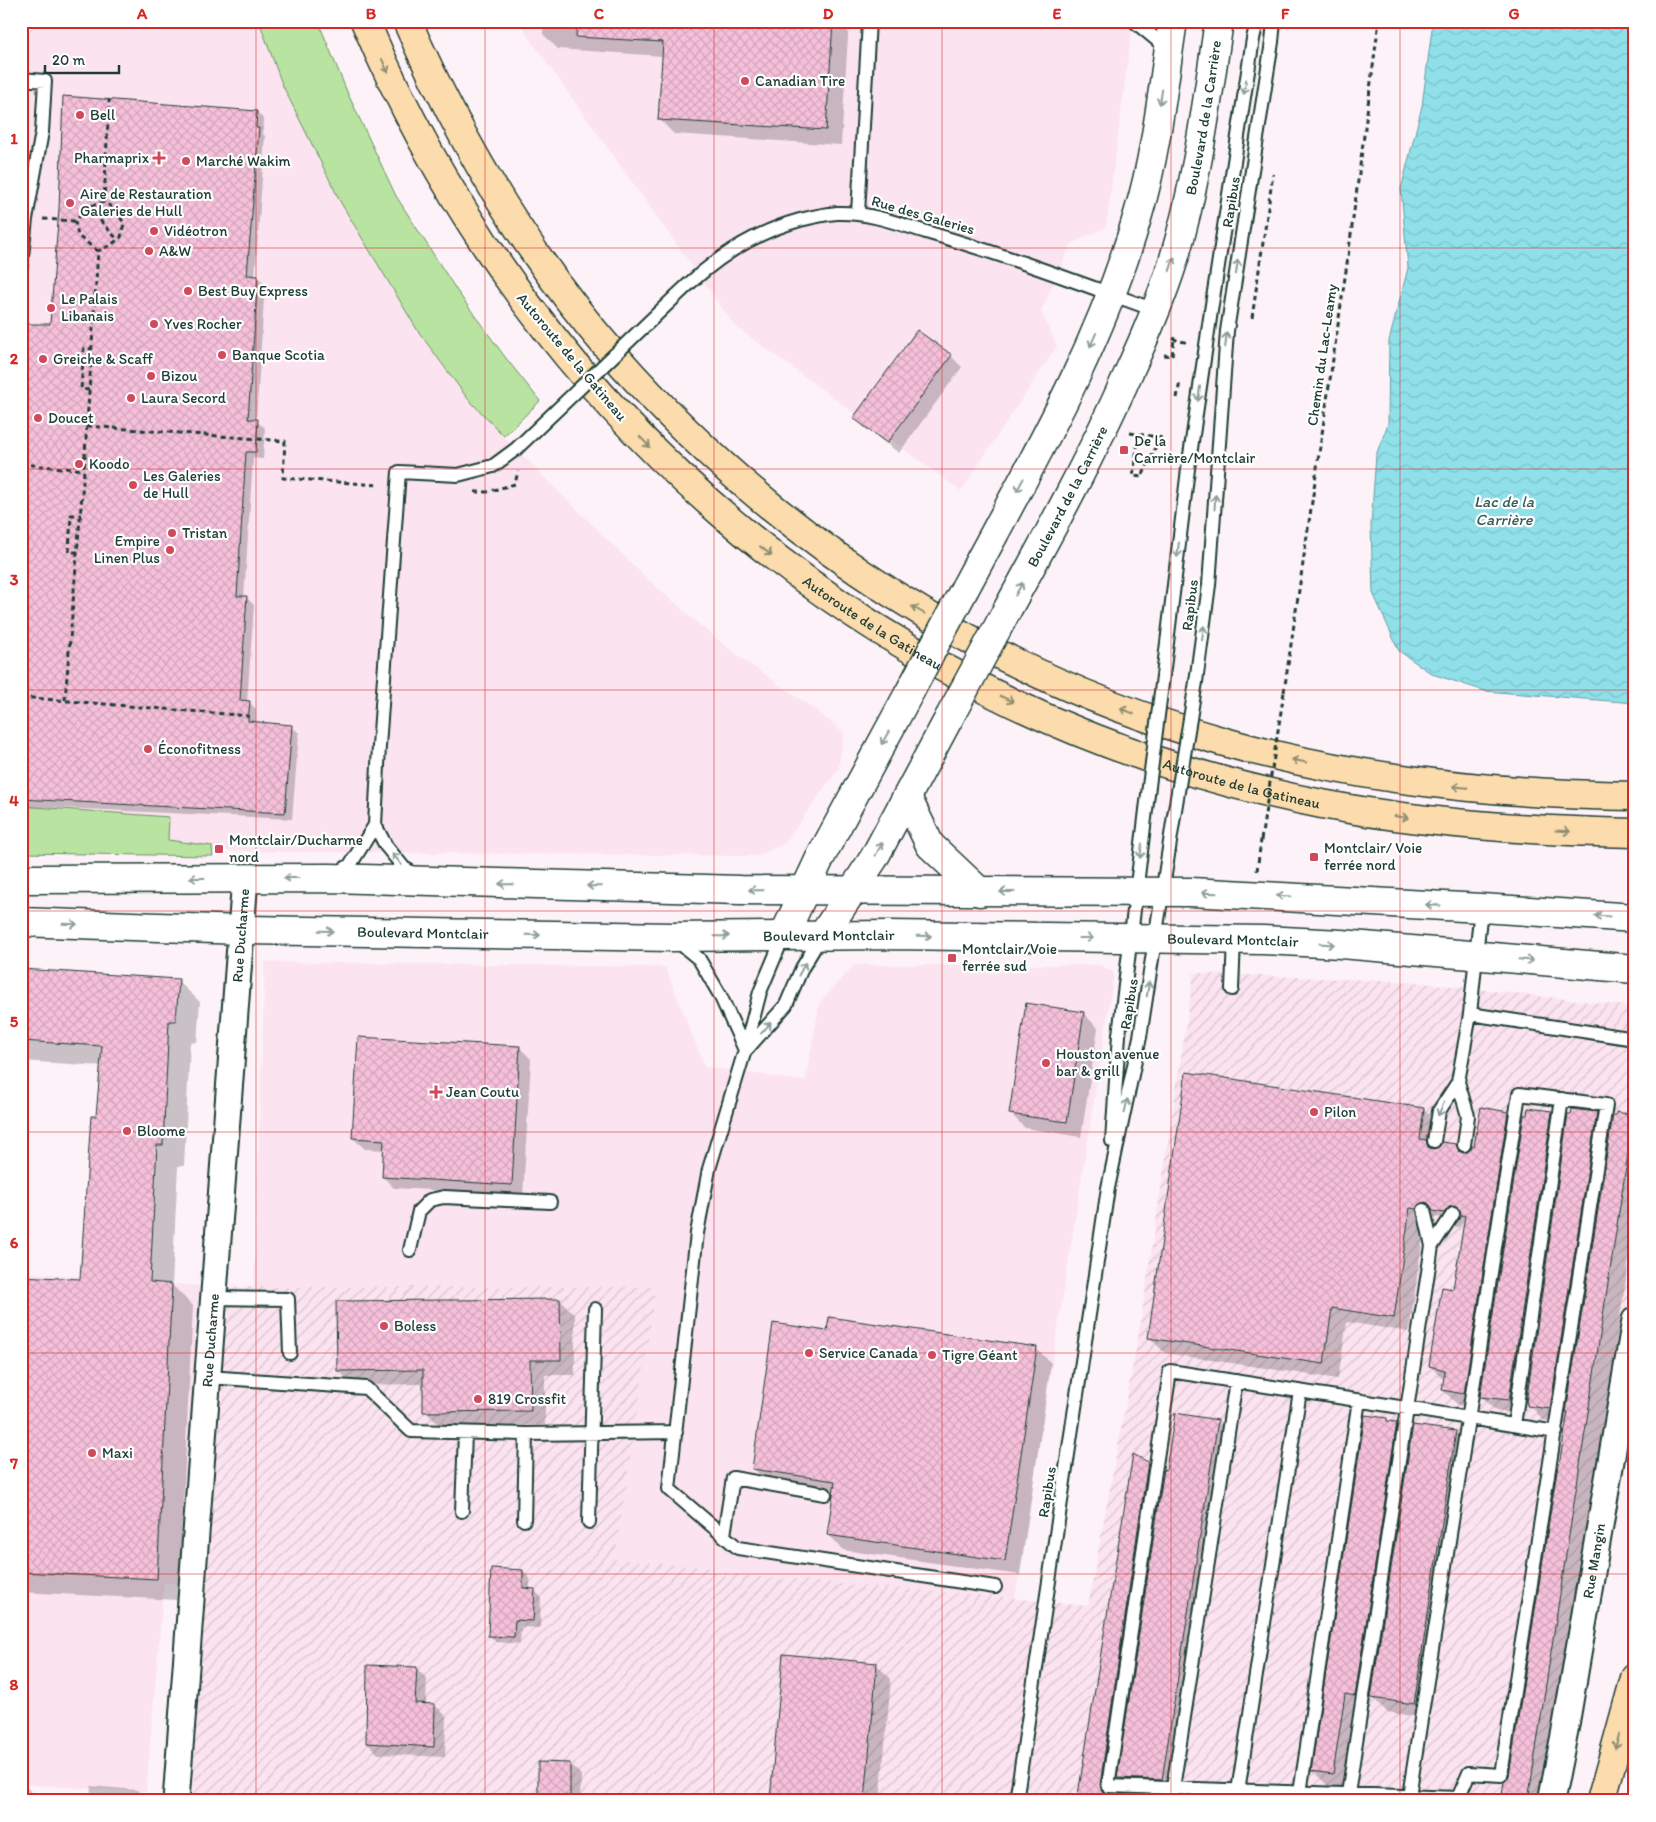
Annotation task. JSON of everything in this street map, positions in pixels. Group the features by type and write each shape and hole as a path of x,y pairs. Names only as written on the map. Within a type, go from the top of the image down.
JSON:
{"highway":[{"name":"Autoroute de la Gatineau","path":"365,21 408,115 448,186 504,274 566,356 629,426 708,502 781,563 865,621 938,664 1039,714 1134,752 1233,783 1324,804 1416,818 1513,828 1635,833"},
{"path":"407,21 448,108 497,194 554,280 614,356 680,424 754,493 829,552 890,593 975,642 1041,675 1135,714 1223,742 1330,767 1421,782 1508,791 1635,796"},
{"path":"1601,1801 1635,1678"}],"main road":[{"path":"784,935 832,836 966,588 1072,385 1092,342 1112,295 1143,198 1173,21"},
{"name":"Boulevard de la Carrière","path":"823,935 874,858 950,718 1098,439 1136,358 1173,263 1189,202 1219,21"},
{"path":"906,797 930,845 980,892"},
{"path":"21,879 330,878 429,882 853,891 1149,892 1256,895 1635,918"},
{"name":"Boulevard Montclair","path":"21,922 242,930 673,937 823,935 1234,940 1333,944 1635,969"}],"street":[{"name":"Rue Ducharme","path":"176,1801 245,878"},
{"name":"Rue Mangin","path":"1551,1801 1563,1746 1635,1320"}],"lane":[{"path":"858,213 869,21"},
{"path":"1134,21 1168,49"},
{"name":"Rapibus","path":"1016,1801 1108,1188 1140,1037 1143,939 1149,892 1146,810 1188,469 1257,21"},
{"name":"Rapibus","path":"1108,1188 1119,1035 1143,939 1149,892 1174,816 1196,682 1209,585 1227,331 1264,98 1274,21"},
{"path":"21,79 45,81 42,132 26,219 21,266"},
{"name":"Rue des Galeries","path":"376,825 379,746 399,472 458,475 493,466 516,449 699,274 723,255 752,239 789,224 836,213 858,213 954,240 1155,310"},
{"path":"330,878 350,865 376,825"},
{"path":"376,825 386,846 404,868 429,882"},
{"path":"1434,1141 1439,1111 1458,1082 1470,1014 1482,908"},
{"path":"784,935 760,992 745,1050 709,1169 697,1233 669,1489 738,1548 995,1587"},
{"path":"745,1050 786,1005 802,968 823,935"},
{"path":"673,937 699,958 720,995 745,1050"},
{"path":"1232,988 1234,940"},
{"path":"1470,1014 1635,1039"},
{"path":"1458,1082 1468,1116 1464,1145"},
{"path":"1409,1796 1468,1418 1519,1094 1606,1105 1556,1432 1501,1775 1469,1773 1458,1798 1108,1786 1170,1371 1358,1400 1468,1418 1556,1432"},
{"path":"1514,1425 1562,1099"},
{"path":"410,1250 419,1211 430,1200 444,1197 550,1202"},
{"path":"1348,1794 1432,1246 1424,1210"},
{"path":"1432,1246 1453,1214"},
{"path":"214,1298 288,1300 290,1354"},
{"path":"589,1522 595,1309"},
{"path":"208,1377 366,1388 411,1431 526,1434 676,1432"},
{"path":"1173,1788 1236,1381"},
{"path":"1238,1790 1300,1391"},
{"path":"1300,1792 1358,1400"},
{"path":"462,1511 465,1433"},
{"path":"524,1520 526,1434"},
{"path":"724,1535 733,1478 826,1494"}],"path":[{"name":"Chemin du Lac-Leamy","path":"1258,854 1284,692 1348,257 1379,21"},
{"path":"104,202 109,100"},
{"path":"1252,318 1273,174"},
{"path":"26,219 75,221 88,207 104,202"},
{"path":"98,251 121,237 124,223 116,210 104,202"},
{"path":"88,207 118,240"},
{"path":"75,221 78,236 98,251"},
{"path":"65,700 81,515 98,251"},
{"path":"1178,341 1186,342"},
{"path":"89,390 81,389 84,348 92,349"},
{"path":"87,426 257,440"},
{"path":"1129,432 1162,437 1142,477 1133,476 1139,434"},
{"path":"21,464 84,470"},
{"path":"78,552 68,552 71,515 81,515"},
{"path":"21,697 249,716"}],"shaded area":[{"name":"Les Galeries de Hull","path":"21,21 259,21 282,84 341,203 418,331 468,399 640,572 703,628 741,658 817,711 844,733 838,769 785,843 757,856 21,849"},
{"path":"521,21 1133,21 1106,227 1071,244 1041,311 1057,346 961,491 735,326 527,35"},
{"path":"265,962 665,967 705,1067 805,1081 820,1002 854,965 1100,965 1114,973 1015,1598 716,1573 709,1568 615,1559 655,1287 254,1287"},
{"path":"1194,973 1414,982 1635,1007 1635,1391 1563,1801 193,1801 192,1584 215,1287 656,1287 615,1559 710,1568 717,1573 1088,1606 1138,1338"},
{"path":"21,1272 215,1287 192,1584 164,1583 146,1792 21,1784"}],"green space":[{"path":"259,21 318,21 348,94 396,196 457,291 540,401 504,436 468,399 418,331 341,203 282,84"},
{"path":"21,806 169,817 168,840 212,846 213,856 21,853"}],"water":[{"name":"Lac de la Carrière","path":"1433,21 1635,21 1635,703 1485,691 1432,674 1399,651 1373,593 1371,525 1376,455 1388,424 1389,341 1408,268 1401,189 1422,106"}],"building":[{"name":"Canadian Tire","path":"577,21 833,21 826,130 658,120 663,42 576,37"},
{"name":"Les Galeries de Hull","path":"63,96 257,111 256,128 259,128 247,275 258,276 248,419 258,419 256,452 246,452 237,596 247,596 240,700 250,701 248,721 292,725 285,813 21,799 21,324 50,324 59,209"},
{"path":"917,330 952,355 887,443 853,418"},
{"name":"Maxi","path":"21,969 179,979 176,1021 169,1021 163,1145 157,1145 150,1282 172,1284 157,1579 21,1572 21,1276 80,1279 91,1116 96,1116 102,1046 21,1041"},
{"name":"Houston avenue bar & grill","path":"1026,1003 1084,1012 1067,1122 1009,1114"},
{"name":"Jean Coutu","path":"358,1037 520,1046 512,1185 382,1177 384,1140 352,1138"},
{"path":"1186,1072 1424,1108 1420,1139 1426,1140 1428,1147 1433,1149 1440,1146 1442,1142 1456,1144 1459,1151 1463,1153 1474,1146 1481,1107 1508,1112 1464,1394 1442,1390 1445,1370 1429,1366 1442,1287 1453,1289 1465,1216 1461,1215 1460,1210 1454,1206 1449,1207 1444,1213 1433,1211 1426,1202 1419,1204 1416,1209 1410,1208 1394,1318 1332,1308 1324,1364 1148,1338"},
{"path":"1528,1108 1552,1111 1509,1400 1480,1397 1524,1115 1527,1115"},
{"path":"1572,1109 1597,1112 1550,1409 1527,1406 1526,1403 1568,1114 1571,1114"},
{"path":"1616,1112 1634,1115 1528,1801 1501,1801 1504,1782 1509,1776 1557,1470 1568,1412 1566,1412 1613,1115 1616,1115"},
{"path":"560,1299 561,1360 530,1360 531,1411 423,1412 423,1370 337,1371 336,1301"},
{"path":"829,1317 1037,1347 1005,1561 827,1535 835,1481 752,1469 773,1323 827,1331"},
{"path":"1175,1413 1218,1420 1162,1780 1117,1778 1164,1469 1166,1470"},
{"path":"1365,1415 1387,1418 1387,1421 1397,1422 1355,1696 1345,1694 1333,1774 1311,1771"},
{"path":"1413,1425 1456,1431 1414,1704 1371,1698"},
{"path":"1133,1454 1148,1462 1100,1785 1103,1792 1107,1794 1160,1796 1159,1801 1077,1801"},
{"path":"491,1568 523,1570 523,1588 535,1589 533,1621 515,1620 514,1637 488,1636"},
{"path":"783,1654 877,1663 865,1801 770,1800"},
{"path":"367,1665 417,1667 415,1703 435,1704 434,1747 366,1743"},
{"path":"538,1762 570,1763 570,1796 538,1795"}],"place":[{"name":"Canadian Tire","path":"745,81"},
{"name":"Bell","path":"80,115"},
{"name":"Pharmaprix","path":"159,158"},
{"name":"Marché Wakim","path":"186,161"},
{"name":"Aire de Restauration Galeries de Hull","path":"70,203"},
{"name":"Vidéotron","path":"154,231"},
{"name":"A&W","path":"149,251"},
{"name":"Best Buy Express","path":"188,291"},
{"name":"Le Palais Libanais","path":"51,308"},
{"name":"Yves Rocher","path":"154,324"},
{"name":"Banque Scotia","path":"222,355"},
{"name":"Greiche & Scaff","path":"43,359"},
{"name":"Bizou","path":"151,376"},
{"name":"Laura Secord","path":"131,398"},
{"name":"Doucet","path":"38,418"},
{"name":"De la Carrière/Montclair","path":"1124,450"},
{"name":"Koodo","path":"79,464"},
{"name":"Les Galeries de Hull","path":"133,485"},
{"name":"Tristan","path":"172,533"},
{"name":"Empire Linen Plus","path":"170,550"},
{"name":"Éconofitness","path":"148,749"},
{"name":"Montclair/Ducharme nord","path":"219,849"},
{"name":"Montclair/ Voie ferrée nord","path":"1314,857"},
{"name":"Montclair/Voie ferrée sud","path":"952,958"},
{"name":"Houston avenue bar & grill","path":"1046,1063"},
{"name":"Jean Coutu","path":"436,1092"},
{"name":"Pilon","path":"1314,1112"},
{"name":"Bloome","path":"127,1131"},
{"name":"Boless","path":"384,1326"},
{"name":"Service Canada","path":"809,1353"},
{"name":"Tigre Géant","path":"932,1355"},
{"name":"819 Crossfit","path":"478,1399"},
{"name":"Maxi","path":"92,1453"}]}
